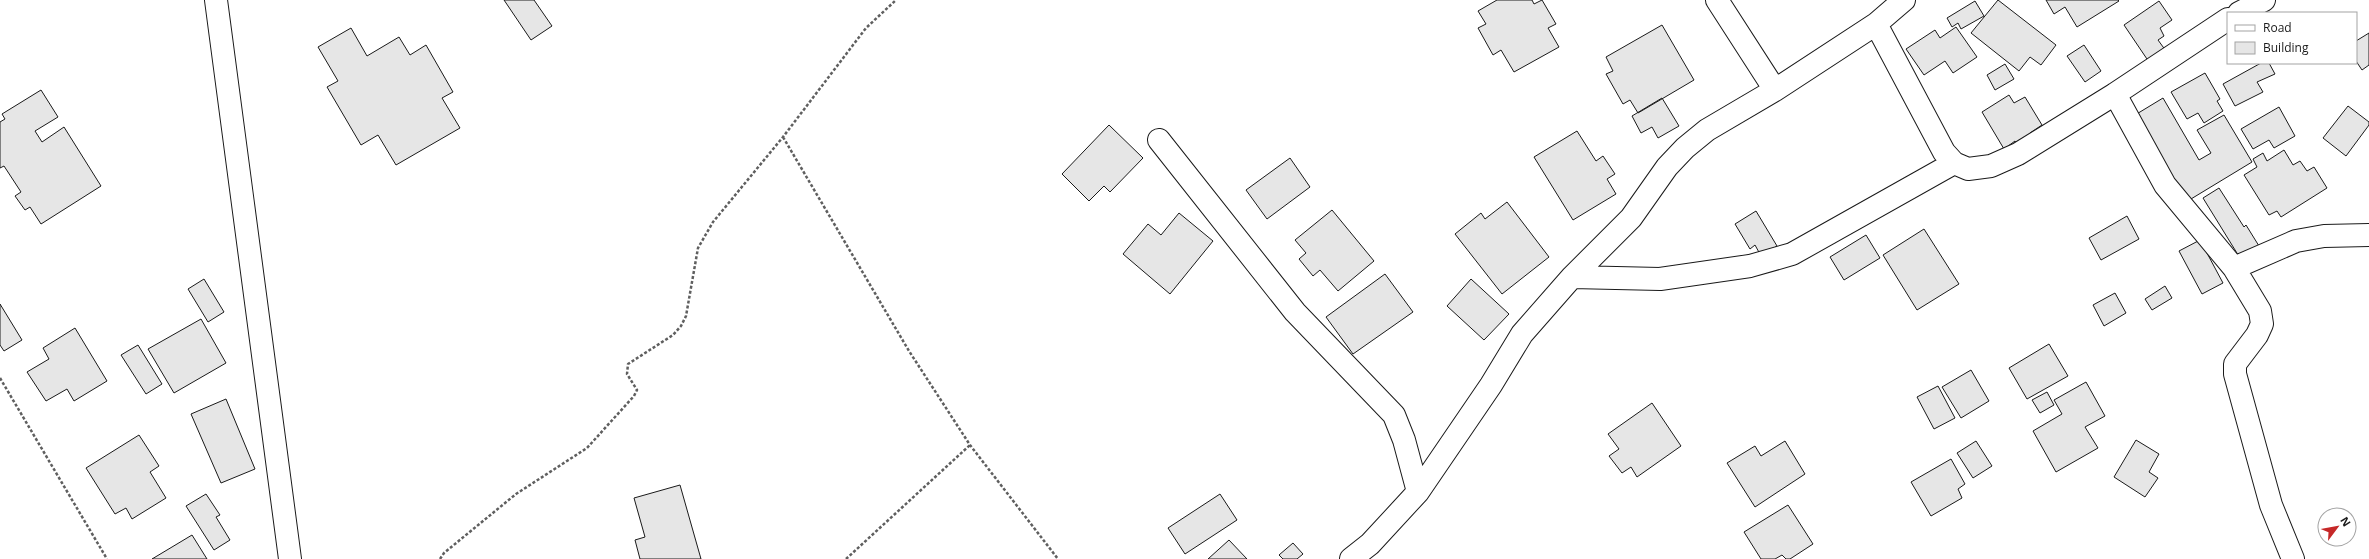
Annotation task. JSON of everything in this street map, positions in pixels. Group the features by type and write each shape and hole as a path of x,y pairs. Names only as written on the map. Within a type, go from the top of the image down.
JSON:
{"street":[{"path":"216,0 290,559"},
{"path":"1717,0 1775,90"},
{"path":"1351,559 1370,544 1418,492 1491,385 1522,334 1572,277 1631,218 1667,167 1685,148 1707,130 1775,90 1876,24 1904,0"},
{"path":"2241,12 2264,0"},
{"path":"1876,24 1944,152 1954,163 1968,169 1991,166 2018,154 2115,94 2227,20"},
{"path":"2115,94 2165,185 2234,268 2260,310 2262,324 2257,335 2236,364 2235,374 2270,505 2293,559"},
{"path":"1159,140 1295,312 1394,415 1404,440 1418,492"},
{"path":"1572,277 1660,279 1750,266 1785,256 1954,163"},
{"path":"2234,268 2296,241 2324,236 2369,235"}],"path":[{"path":"440,559 444,553 516,494 587,448 634,396 637,390 627,374 628,364 673,335 681,326 686,316 698,248 713,222 783,136 866,28 896,0"},
{"path":"783,136 908,351 970,445 1058,559"},
{"path":"0,378 107,559"},
{"path":"846,559 970,445"}],"building":[{"path":"504,0 534,0 552,26 531,40"},
{"path":"1497,0 1532,0 1534,4 1542,0 1556,24 1548,28 1559,47 1514,72 1501,50 1493,55 1478,28 1486,24 1478,11"},
{"path":"1998,0 2056,45 2041,65 2030,57 2019,71 1971,33"},
{"path":"2046,0 2119,1 2077,27 2065,7 2054,14"},
{"path":"1975,1 1984,16 1961,29 1958,23 1952,27 1947,18"},
{"path":"2159,1 2172,20 2160,28 2164,36 2158,40 2166,51 2149,62 2124,25"},
{"path":"1662,25 1694,80 1638,113 1630,100 1623,104 1606,74 1613,71 1606,57"},
{"path":"1956,27 1977,57 1953,73 1945,61 1924,75 1906,49 1935,30 1940,38"},
{"path":"351,28 367,56 399,37 410,55 426,45 453,92 442,98 460,128 396,165 378,135 361,145 327,87 338,81 318,47"},
{"path":"2369,33 2369,65 2362,70 2357,62 2357,40"},
{"path":"2084,45 2101,71 2085,82 2067,56"},
{"path":"2005,64 2014,79 1995,90 1987,75"},
{"path":"2259,64 2270,64 2275,74 2257,82 2263,92 2235,106 2223,84"},
{"path":"2205,73 2220,99 2217,101 2223,111 2204,123 2198,113 2187,119 2171,92"},
{"path":"41,90 58,117 35,131 42,142 64,127 101,186 41,224 30,207 25,210 15,196 21,192 4,166 0,168 0,122 5,119 2,114"},
{"path":"2009,95 2014,103 2025,97 2042,125 2030,133 2032,137 2018,146 2015,141 2004,149 1982,112"},
{"path":"1662,98 1679,126 1658,138 1652,127 1641,133 1632,116"},
{"path":"2163,98 2199,160 2211,153 2197,130 2224,115 2252,162 2186,202 2135,115"},
{"path":"2348,106 2369,122 2369,125 2346,156 2323,138"},
{"path":"2279,107 2295,136 2274,148 2269,140 2253,149 2241,129"},
{"path":"1109,125 1143,158 1110,192 1104,186 1089,201 1062,174"},
{"path":"1577,131 1596,161 1603,156 1615,174 1607,179 1616,194 1573,220 1534,157"},
{"path":"2284,150 2293,165 2300,161 2307,171 2314,167 2327,188 2281,217 2277,211 2269,215 2244,175 2257,167 2253,159 2263,153 2267,161"},
{"path":"1290,158 1310,187 1267,219 1246,190"},
{"path":"2219,188 2244,227 2246,225 2259,246 2240,258 2203,198"},
{"path":"1507,202 1549,257 1502,294 1455,234 1481,213 1485,219"},
{"path":"1332,210 1374,261 1338,291 1320,270 1313,276 1299,259 1306,253 1295,240"},
{"path":"1756,211 1777,246 1761,256 1755,245 1750,249 1735,224"},
{"path":"1179,213 1213,241 1170,294 1123,254 1148,224 1161,235"},
{"path":"2127,216 2139,239 2101,260 2089,238"},
{"path":"1924,229 1959,284 1917,310 1883,255"},
{"path":"1866,235 1880,258 1844,280 1830,257"},
{"path":"2200,240 2223,283 2202,294 2179,251"},
{"path":"1385,274 1413,312 1353,354 1326,317"},
{"path":"204,279 224,312 208,322 188,289"},
{"path":"1471,279 1509,314 1484,340 1447,306"},
{"path":"2165,286 2172,298 2152,310 2145,299"},
{"path":"2115,293 2126,313 2104,326 2093,305"},
{"path":"0,304 22,340 4,351 0,345"},
{"path":"201,319 226,363 174,393 148,349"},
{"path":"75,328 107,381 74,401 67,389 46,401 27,372 49,359 43,348"},
{"path":"2049,344 2068,376 2027,399 2009,368"},
{"path":"138,345 162,384 146,394 121,355"},
{"path":"1971,370 1989,401 1961,418 1942,387"},
{"path":"2086,382 2105,416 2085,427 2098,448 2056,472 2033,431 2062,414 2054,400"},
{"path":"1938,386 1955,418 1934,429 1917,397"},
{"path":"2047,392 2054,405 2040,413 2032,400"},
{"path":"226,399 255,469 221,483 191,414"},
{"path":"1652,403 1681,446 1637,477 1631,467 1622,473 1609,456 1619,449 1608,434"},
{"path":"139,435 159,466 150,472 166,498 132,519 126,508 115,514 86,468"},
{"path":"2136,440 2159,454 2149,472 2158,478 2145,497 2114,477"},
{"path":"1785,441 1805,474 1755,507 1727,463 1755,446 1761,456"},
{"path":"1976,441 1992,466 1973,478 1957,453"},
{"path":"1951,459 1965,484 1958,489 1962,498 1931,516 1911,482"},
{"path":"680,485 701,559 640,559 635,540 645,537 634,498"},
{"path":"206,494 220,515 216,517 230,540 214,550 186,506"},
{"path":"1220,494 1237,520 1185,554 1168,528"},
{"path":"1788,505 1813,544 1790,559 1786,559 1782,555 1775,559 1761,559 1744,532"},
{"path":"192,535 207,559 152,559"},
{"path":"1229,540 1247,559 1208,559"},
{"path":"1293,543 1303,554 1297,559 1283,559 1279,555"}]}
